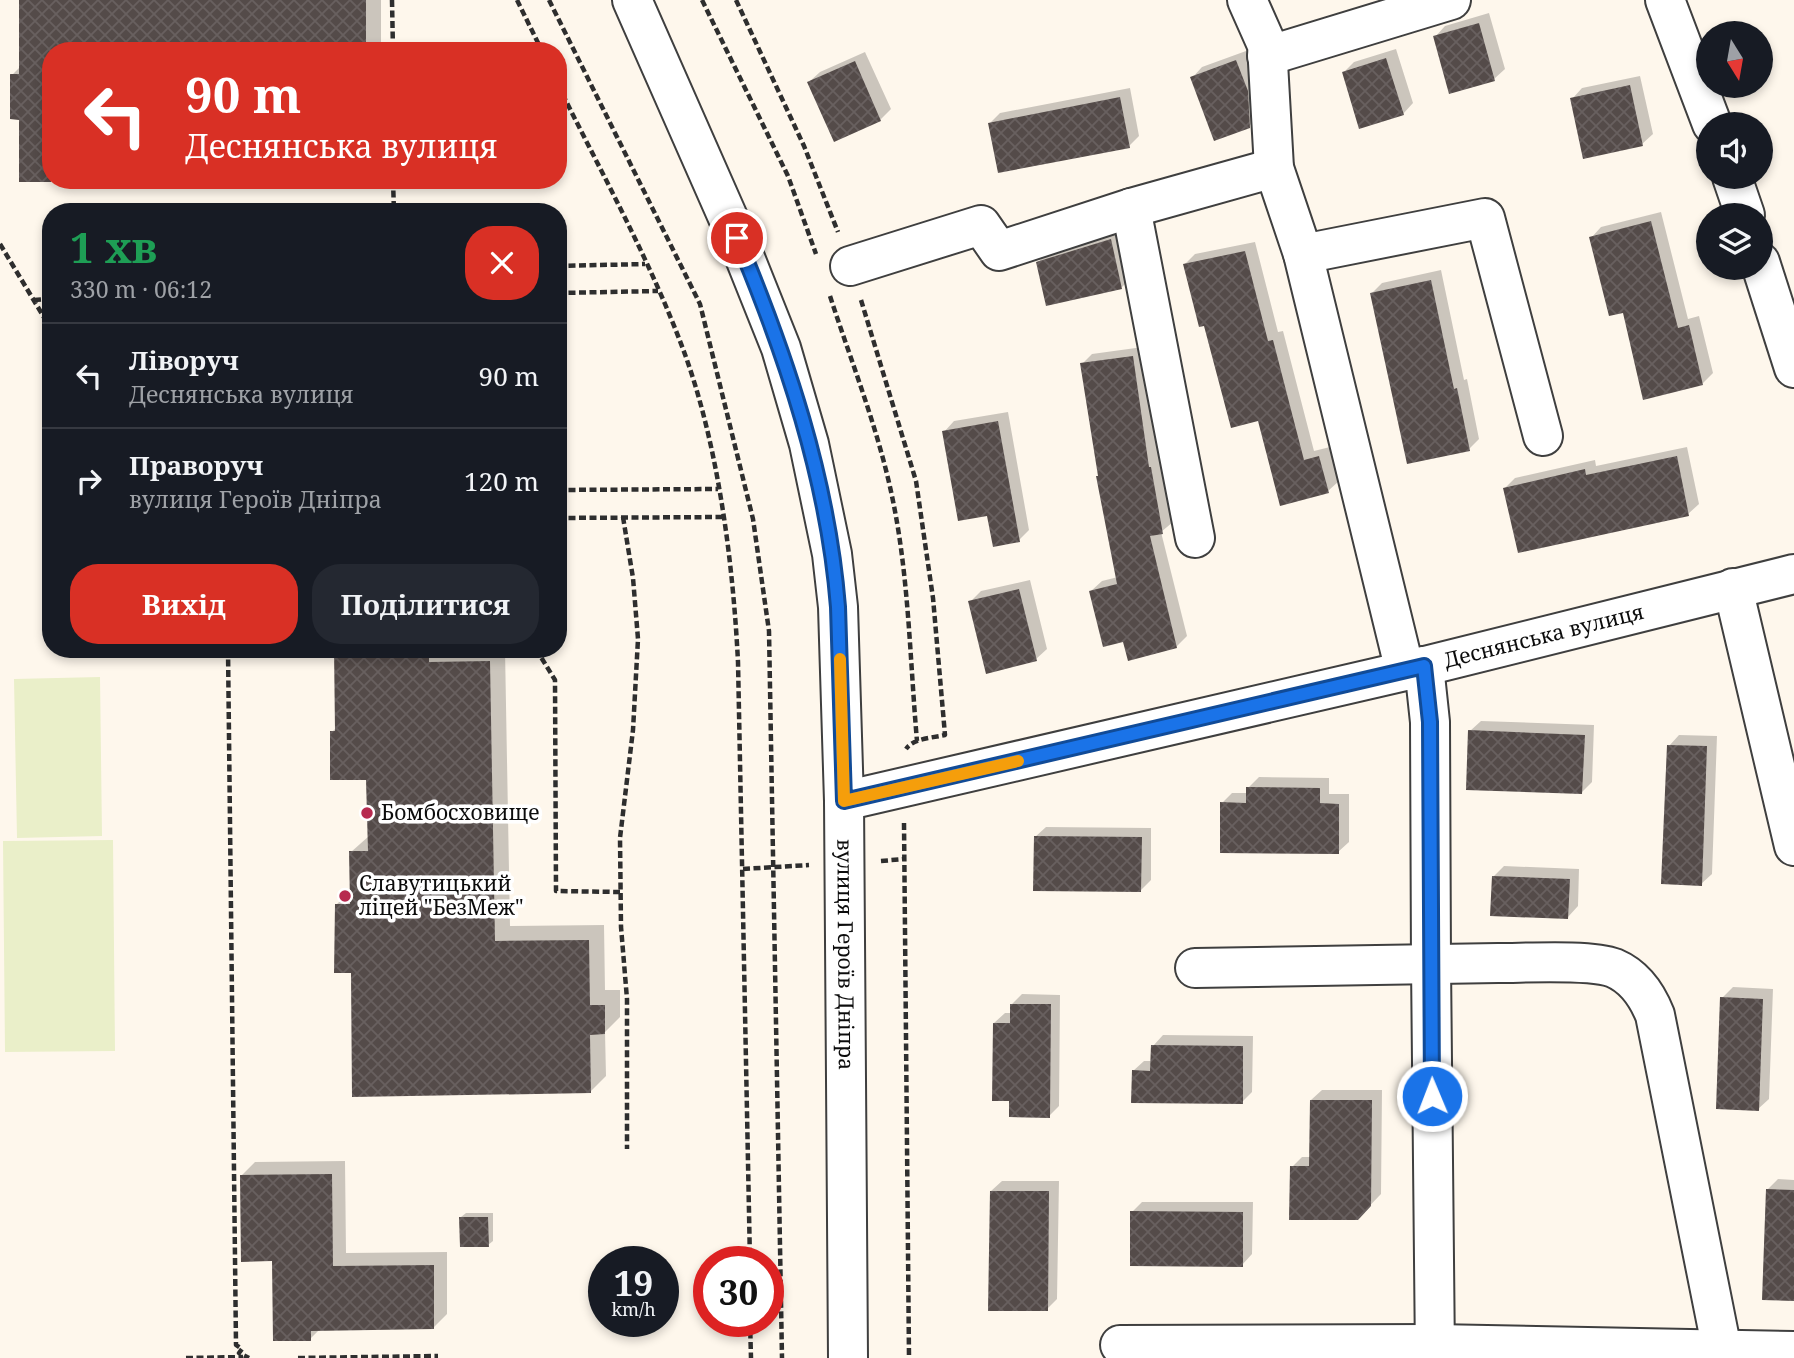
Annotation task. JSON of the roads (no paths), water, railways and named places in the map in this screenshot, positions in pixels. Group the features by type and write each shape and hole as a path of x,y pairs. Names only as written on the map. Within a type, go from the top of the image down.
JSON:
{"street":[{"name":"вулиця Героїв Дніпра","path":"632,0 763,301 780,348 809,444 836,577 844,801 848,1358"},
{"path":"1247,0 1267,45 1274,168 1303,254 1430,722 1435,1351"},
{"path":"1267,56 1451,0"},
{"path":"1664,0 1707,112"},
{"path":"832,274 981,225 999,251 1131,208 1274,168"},
{"path":"1131,208 1195,538"},
{"path":"1303,254 1485,218 1543,436"},
{"path":"1766,280 1794,368"},
{"name":"Деснянська вулиця","path":"844,801 1414,668 1794,574"},
{"path":"1733,588 1794,846"},
{"path":"1195,968 1535,962 1594,964 1613,968 1627,975 1648,999 1655,1015 1722,1350"},
{"path":"1121,1345 1435,1351 1794,1351"}],"place":[{"name":"Бомбосховище","path":"367,813"},
{"name":"Славутицький ліцей \"БезМеж\"","path":"345,896"}]}
